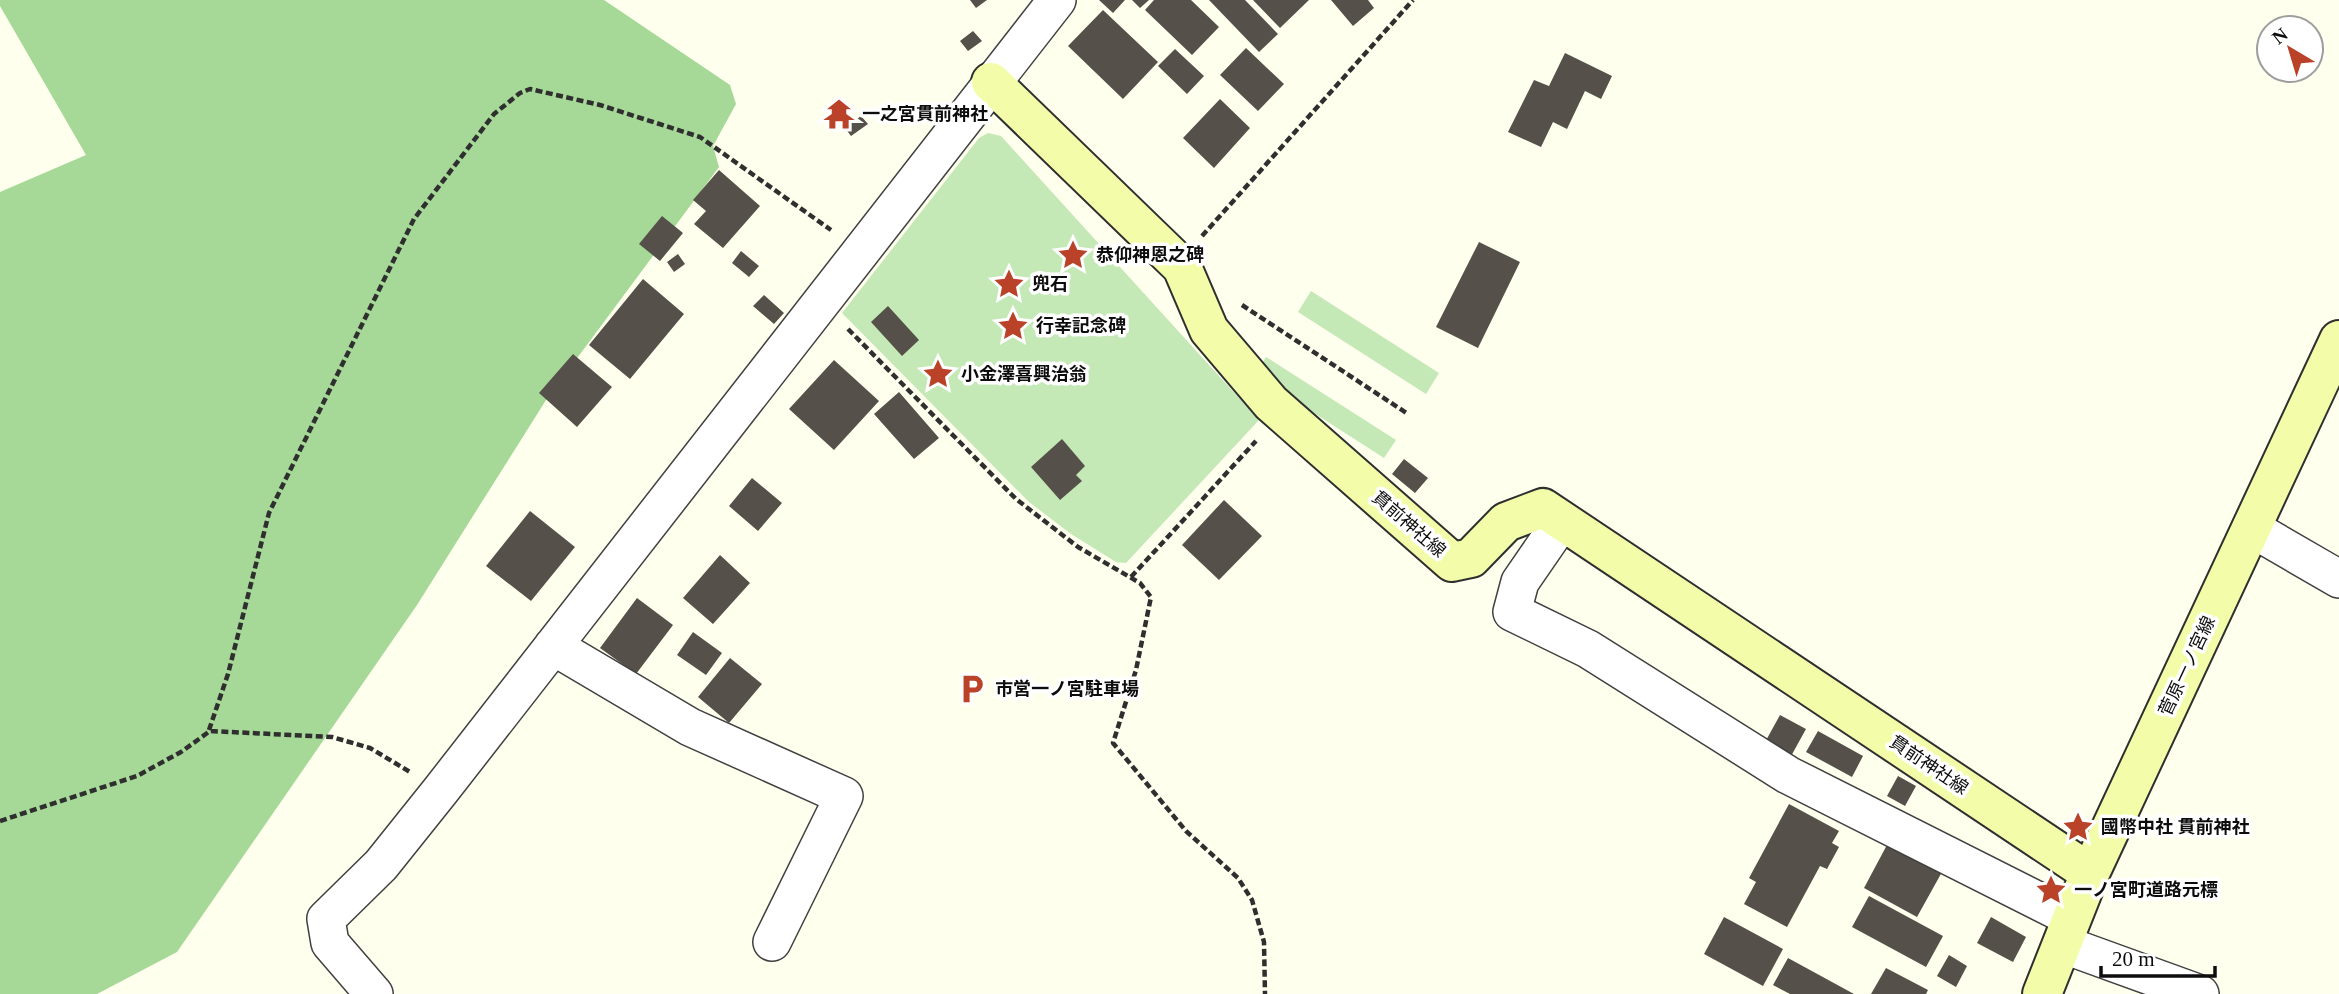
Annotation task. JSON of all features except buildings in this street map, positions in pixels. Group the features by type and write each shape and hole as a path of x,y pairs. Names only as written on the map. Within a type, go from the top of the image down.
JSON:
{"main road":[{"name":"貫前神社線","path":"991,82 1182,267 1209,330 1282,413 1452,562 1471,558 1506,522 1543,508 2090,873"},
{"name":"菅原一ノ宮線","path":"2042,994 2090,873 2339,340"}],"street":[{"path":"374,994 330,943 326,919 381,865 441,790 1057,0"},
{"path":"1562,521 1520,582 1512,612 1588,649 1788,775 2067,931 2200,994"},
{"path":"2251,528 2339,579"},
{"path":"553,646 690,727 844,796 772,942"}],"path":[{"path":"1202,236 1413,0"},
{"path":"209,730 229,674 269,513 414,219 494,114 509,101 530,89 600,105 700,137 824,228 877,229"},
{"path":"821,301 1016,499 1079,547 1131,577 1151,597 1151,607 1113,743 1186,831 1238,878 1252,901 1264,942 1265,994"},
{"path":"1278,327 1408,414"},
{"path":"1131,577 1282,413"},
{"path":"0,821 137,776 181,752 210,731 332,737 370,748 441,790"}],"green space":[{"path":"0,0 604,0 730,85 736,104 713,146 719,167 546,400 417,605 177,952 97,994 0,994 0,192 86,155 0,6"},
{"path":"988,133 1001,136 1259,420 1126,563 1116,562 1071,534 1029,502 842,313 979,138"},
{"path":"1311,291 1439,373 1426,394 1298,312"},
{"path":"1266,357 1396,440 1384,458 1255,375"}],"place":[{"name":"一之宮貫前神社","path":"839,114"},
{"name":"恭仰神恩之碑","path":"1073,255"},
{"name":"兜石","path":"1009,284"},
{"name":"行幸記念碑","path":"1013,326"},
{"name":"小金澤喜興治翁","path":"938,374"},
{"name":"市営一ノ宮駐車場","path":"972,689"},
{"name":"國幣中社 貫前神社","path":"2078,827"},
{"name":"一ノ宮町道路元標","path":"2051,890"}]}
